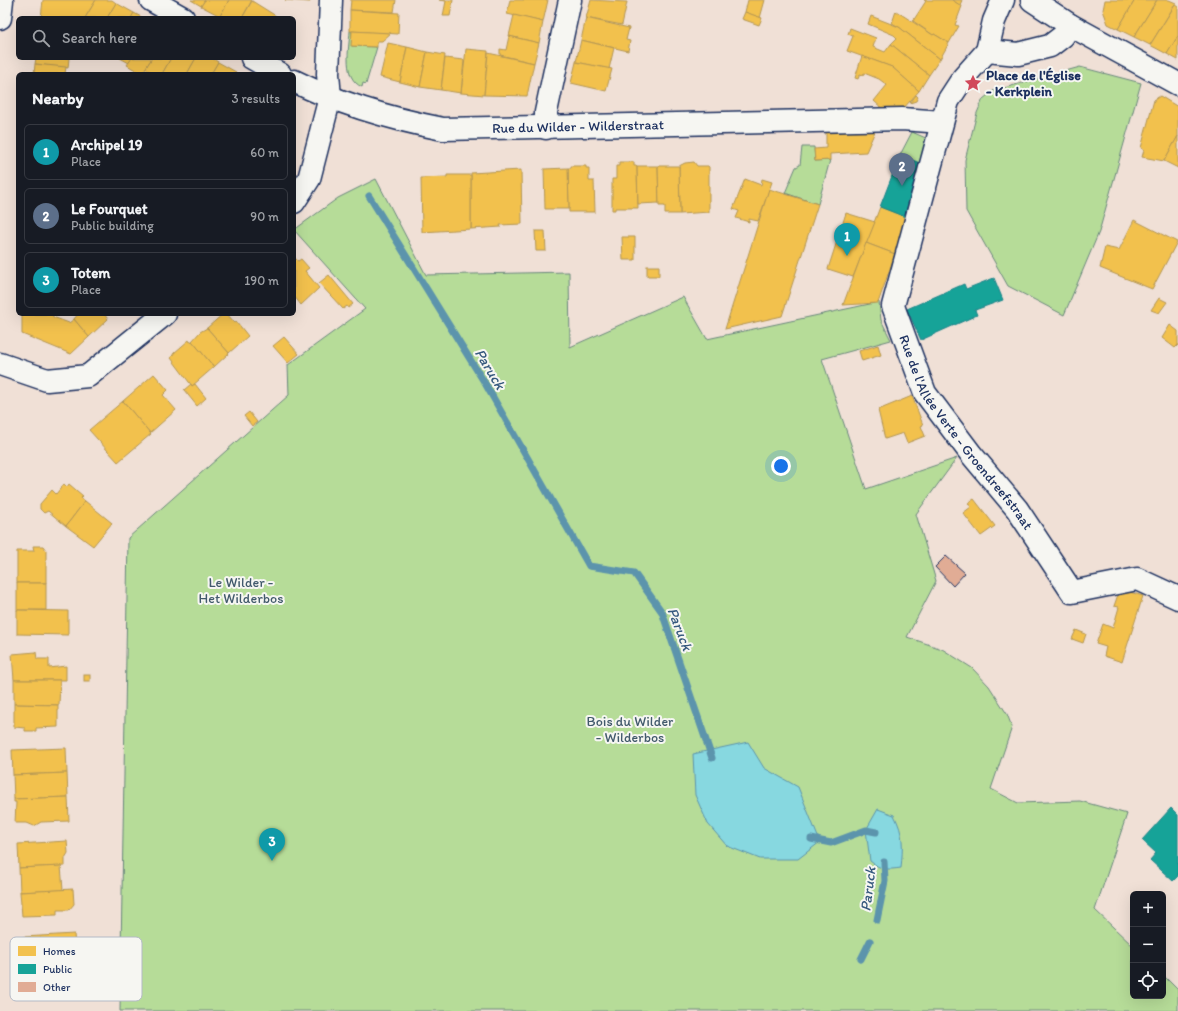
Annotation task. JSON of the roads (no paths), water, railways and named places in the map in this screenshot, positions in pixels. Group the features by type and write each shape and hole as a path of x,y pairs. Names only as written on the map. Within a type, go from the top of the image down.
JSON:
{"street":[{"path":"0,18 2,0"},
{"path":"151,0 179,16"},
{"path":"296,199 309,179 330,97 328,74 331,0"},
{"path":"546,128 546,112 570,0"},
{"path":"942,122 948,101 962,78 987,51 994,21 1003,0"},
{"path":"1032,0 1063,13 1178,84"},
{"path":"987,51 1018,54 1050,46 1063,36 1063,13"},
{"path":"256,60 276,72"},
{"name":"Rue du Wilder - Wilderstraat","path":"296,82 330,97 412,123 443,129 546,128 902,119 942,122"},
{"name":"Rue de l'Allée Verte - Groendreefstraat","path":"942,122 893,306 925,393 971,454 1017,509 1072,592 1137,579 1178,598"},
{"path":"0,364 47,380 88,376 163,316"}],"water":[{"path":"748,742 764,768 798,787 820,842 798,859 760,859 727,846 708,824 695,795 693,754"},
{"path":"878,809 894,815 900,828 902,841 901,868 884,869 870,861 866,830"}],"waterway":[{"name":"Paruck","path":"369,196 486,385 589,566 634,573 662,612 712,758"},
{"name":"Paruck","path":"811,839 831,843 866,830 876,832"},
{"name":"Paruck","path":"877,920 885,881 884,862"},
{"name":"Paruck","path":"861,959 870,941"}],"place":[{"name":"Place de l'Église - Kerkplein","path":"973,83"},
{"name":"Le Fourquet","path":"902,186"},
{"name":"Archipel 19","path":"847,256"},
{"name":"Totem","path":"272,861"}],"park label":[{"name":"Le Wilder - Het Wilderbos","path":"241,590"},
{"name":"Bois du Wilder - Wilderbos","path":"630,730"}]}
